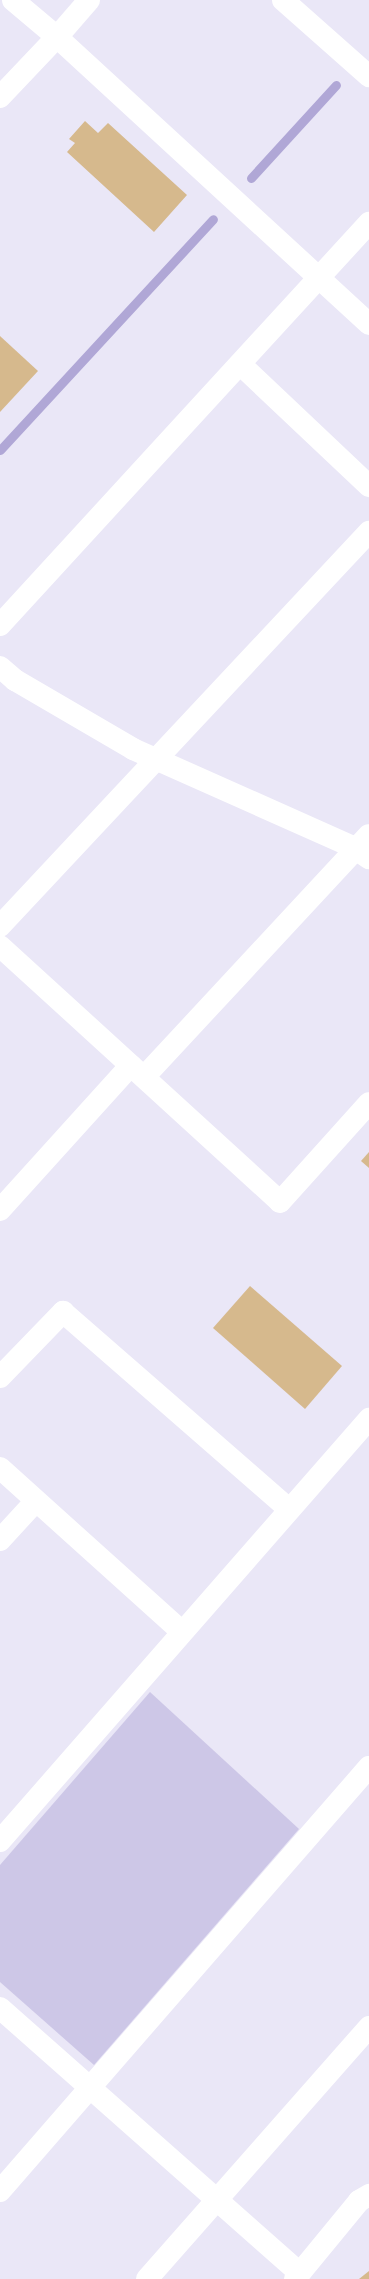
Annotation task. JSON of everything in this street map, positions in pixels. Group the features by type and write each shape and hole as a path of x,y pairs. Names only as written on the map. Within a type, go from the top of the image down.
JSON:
{"street":[{"path":"13,0 57,37 369,324"},
{"path":"0,97 57,37 89,0"},
{"path":"283,0 369,76"},
{"path":"0,625 369,223"},
{"path":"240,364 369,486"},
{"path":"0,926 369,532"},
{"path":"0,667 15,680 120,741 157,759 365,847 138,1071 0,1210"},
{"path":"0,946 280,1202 369,1104"},
{"path":"0,1377 63,1312 289,1509"},
{"path":"0,1841 181,1631 369,1419"},
{"path":"0,1468 35,1502 181,1631"},
{"path":"0,1540 35,1502"},
{"path":"0,2191 92,2088 369,1767"},
{"path":"0,2008 218,2198 298,2276 359,2201 369,2194"},
{"path":"147,2279 369,2027"}],"shaded area":[{"path":"150,1692 299,1829 94,2065 0,1982 0,1865"}],"building":[{"path":"85,121 98,133 108,123 187,195 154,232 67,152 75,143 69,139"},
{"path":"0,336 38,371 0,412"},
{"path":"369,1152 369,1168 361,1161"},
{"path":"250,1286 342,1366 305,1409 213,1328"},
{"path":"369,2271 369,2279 359,2279"}],"waterway":[{"path":"251,178 336,85"},
{"path":"0,450 213,219"}]}
